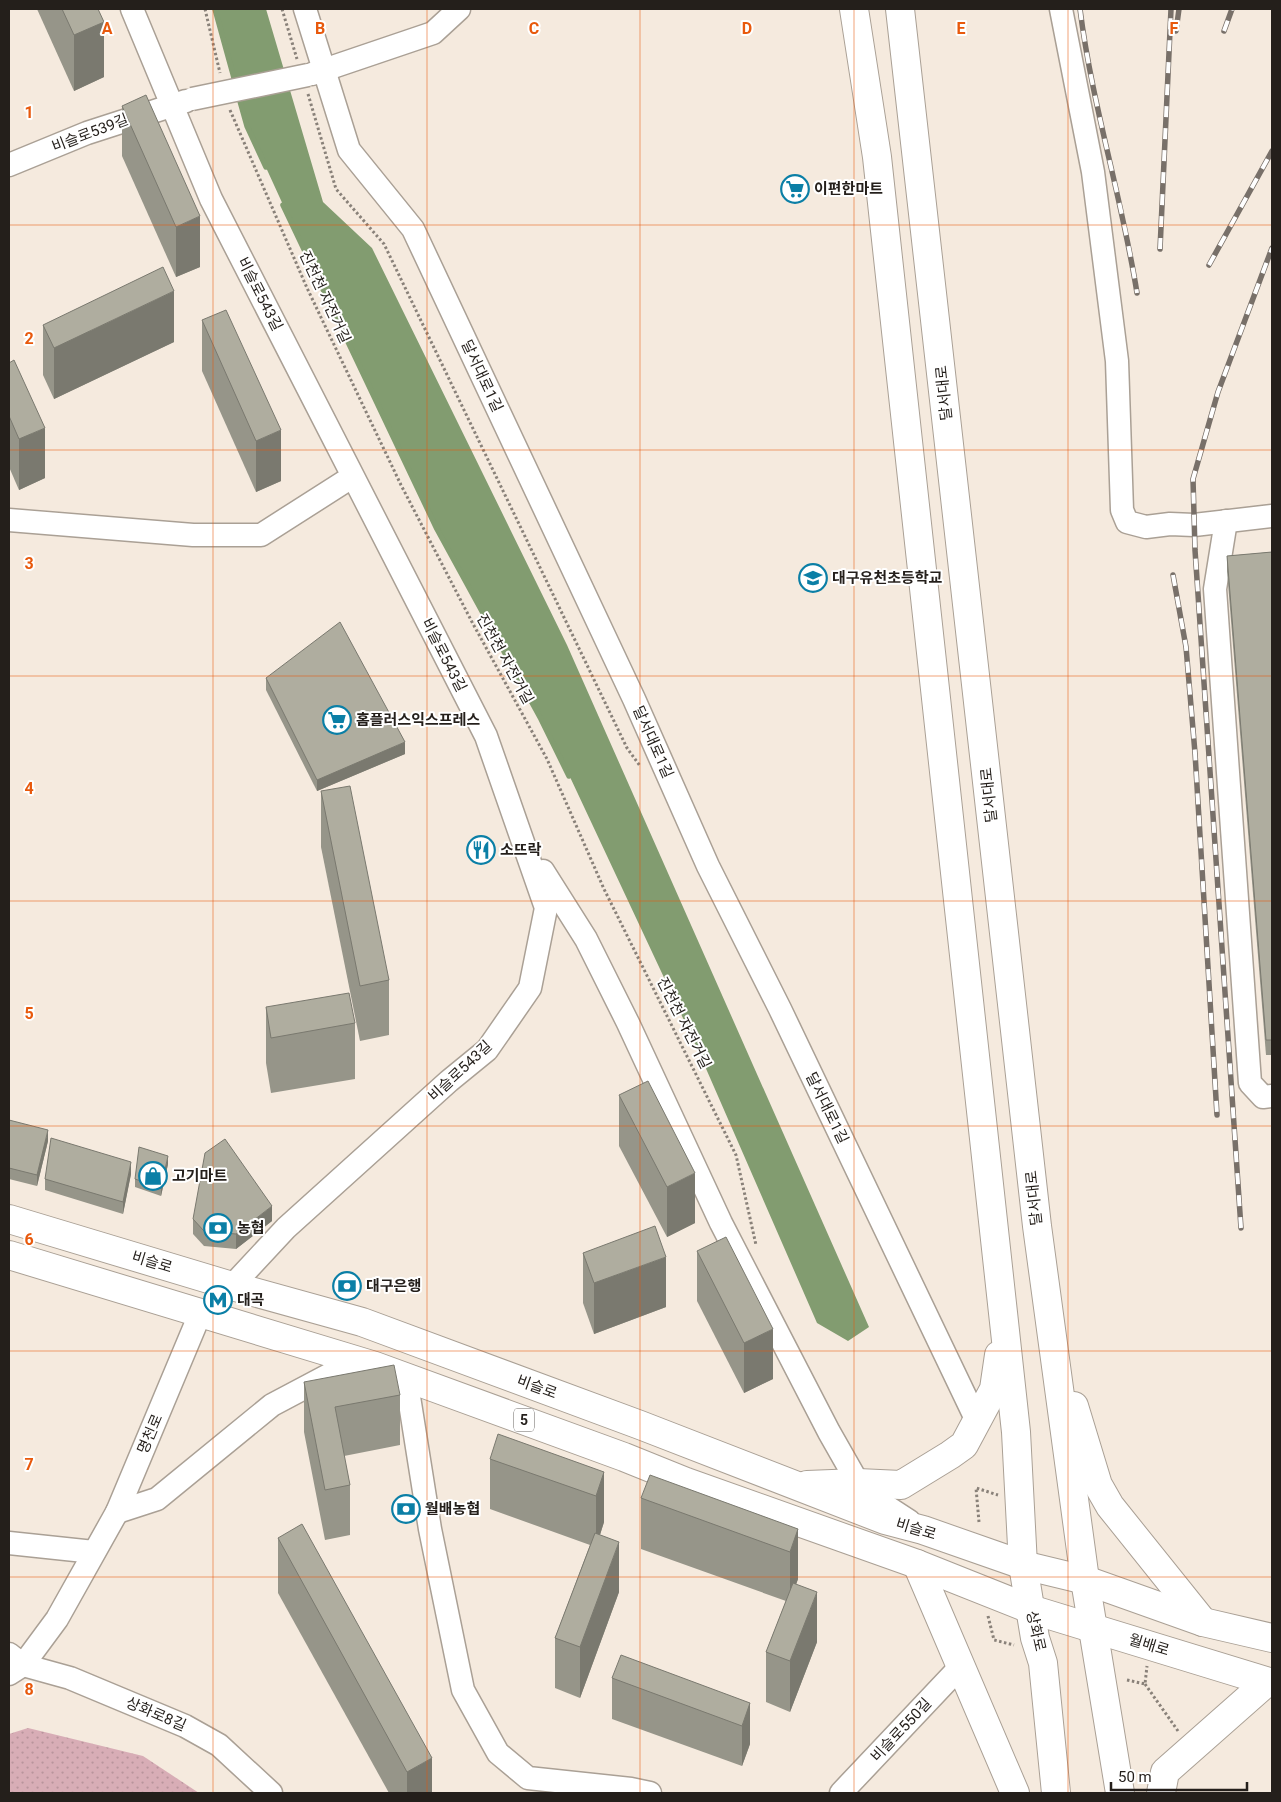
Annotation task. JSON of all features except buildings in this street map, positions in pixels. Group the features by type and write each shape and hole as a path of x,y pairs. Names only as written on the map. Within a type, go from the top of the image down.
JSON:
{"main road":[{"path":"793,1485 858,1483 900,1485 964,1446 994,1389 1004,1321 877,157 854,9"},
{"name":"달서대로","path":"900,9 1035,1206 1085,1580"},
{"name":"비슬로","path":"9,1219 232,1286 362,1322 640,1425 885,1520 923,1530 1023,1565 1085,1580"},
{"name":"비슬로","path":"9,1255 357,1360 624,1457 686,1482 917,1564 1030,1609"},
{"name":"상화로","path":"1004,1321 1019,1469 1023,1565 1035,1638 1033,1655 1056,1793"},
{"path":"1052,1339 1098,1485 1110,1506 1203,1622"},
{"path":"917,1564 1015,1793"},
{"path":"1120,1793 1085,1580 1203,1622 1272,1638"},
{"name":"월배로","path":"1030,1609 1270,1682"},
{"name":"월배로","path":"1161,1793 1165,1772 1270,1682"}],"street":[{"name":"비슬로543길","path":"132,9 182,102 211,199 486,736 546,908 530,988 487,1050 449,1081 286,1228 232,1286"},
{"name":"달서대로1길","path":"305,9 309,74 349,150 413,229 634,699 705,860 780,1009 977,1421"},
{"name":"비슬로539길","path":"9,165 87,133 182,102 309,74 433,34 459,9"},
{"path":"1061,9 1093,172 1117,361 1122,510 1127,522 1146,527 1170,524 1194,525 1272,516"},
{"path":"9,520 193,535 261,535 344,482"},
{"path":"1226,521 1216,589 1250,1082 1263,1097 1272,1096"},
{"path":"516,823 586,939 628,1022 725,1231 803,1385 858,1483 869,1495 923,1530"},
{"name":"명천로","path":"14,1664 57,1620 117,1512 200,1314"},
{"path":"117,1512 157,1499 272,1405 357,1360"},
{"path":"406,1378 430,1529 463,1690 498,1753 528,1778 631,1789 650,1793"},
{"path":"9,1544 94,1552"},
{"name":"상화로8길","path":"14,1664 70,1678 185,1726 219,1745 271,1793"},
{"name":"비슬로550길","path":"841,1793 961,1666"}],"path":[{"path":"205,9 221,79"},
{"path":"282,9 309,74 336,189 384,244 627,748 644,771"},
{"name":"진천천 자전거길","path":"229,107 307,288 401,485 472,622 547,759 604,889 736,1155 758,1254"},
{"path":"978,1522 976,1488 1000,1496"},
{"path":"987,1612 994,1640 1033,1655"},
{"path":"1147,1665 1145,1684 1184,1738"},
{"path":"1126,1680 1145,1684"}],"shaded area":[{"path":"215,9 266,9 323,202 372,248 567,645 869,1327 848,1341 817,1323 697,1048 570,777 541,719 437,529 343,336 247,126"},
{"path":"28,1728 143,1756 199,1793 9,1793 9,1734"}],"waterway":[{"path":"215,9 236,85"},
{"path":"238,94 247,126 266,167"},
{"path":"283,205 437,529 541,719 569,776"}],"railway":[{"path":"1080,9 1099,116 1131,257 1137,293"},
{"path":"1160,249 1171,9"},
{"path":"1176,31 1179,9"},
{"path":"1224,31 1232,9"},
{"path":"1209,265 1272,151"},
{"path":"1241,1228 1195,550 1193,479 1218,392 1272,248"},
{"path":"1173,575 1186,647 1195,753 1217,1115"}],"place":[{"name":"이편한마트","path":"795,189"},
{"name":"대구유천초등학교","path":"813,578"},
{"name":"홈플러스익스프레스","path":"337,720"},
{"name":"소뜨락","path":"481,850"},
{"name":"고기마트","path":"153,1176"},
{"name":"농협","path":"218,1228"},
{"name":"대구은행","path":"347,1286"},
{"name":"대곡","path":"218,1300"},
{"name":"월배농협","path":"406,1509"}]}
